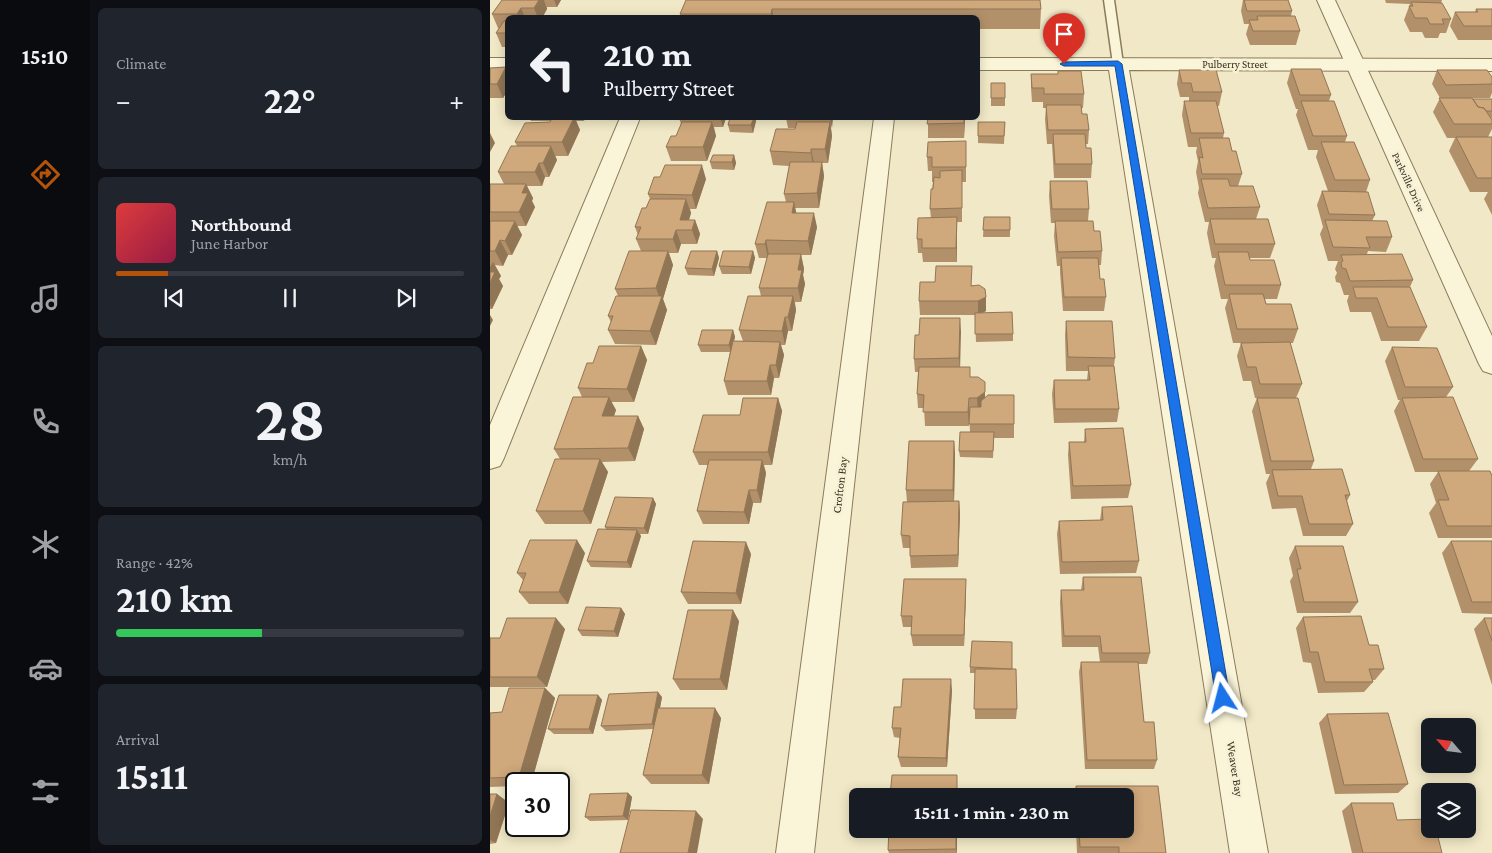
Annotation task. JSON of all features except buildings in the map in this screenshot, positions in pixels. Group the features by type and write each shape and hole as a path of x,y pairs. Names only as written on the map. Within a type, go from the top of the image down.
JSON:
{"street":[{"name":"Parkville Drive","path":"1326,0 1492,364"},
{"path":"490,64 505,64"},
{"name":"Pulberry Street","path":"980,64 1492,65"},
{"name":"Weaver Bay","path":"1118,64 1249,853"},
{"path":"490,458 629,120"},
{"name":"Crofton Bay","path":"796,853 884,120"}],"lane":[{"path":"1109,0 1118,64"}],"route":[{"path":"1064,64 1118,64 1223,698"}]}
